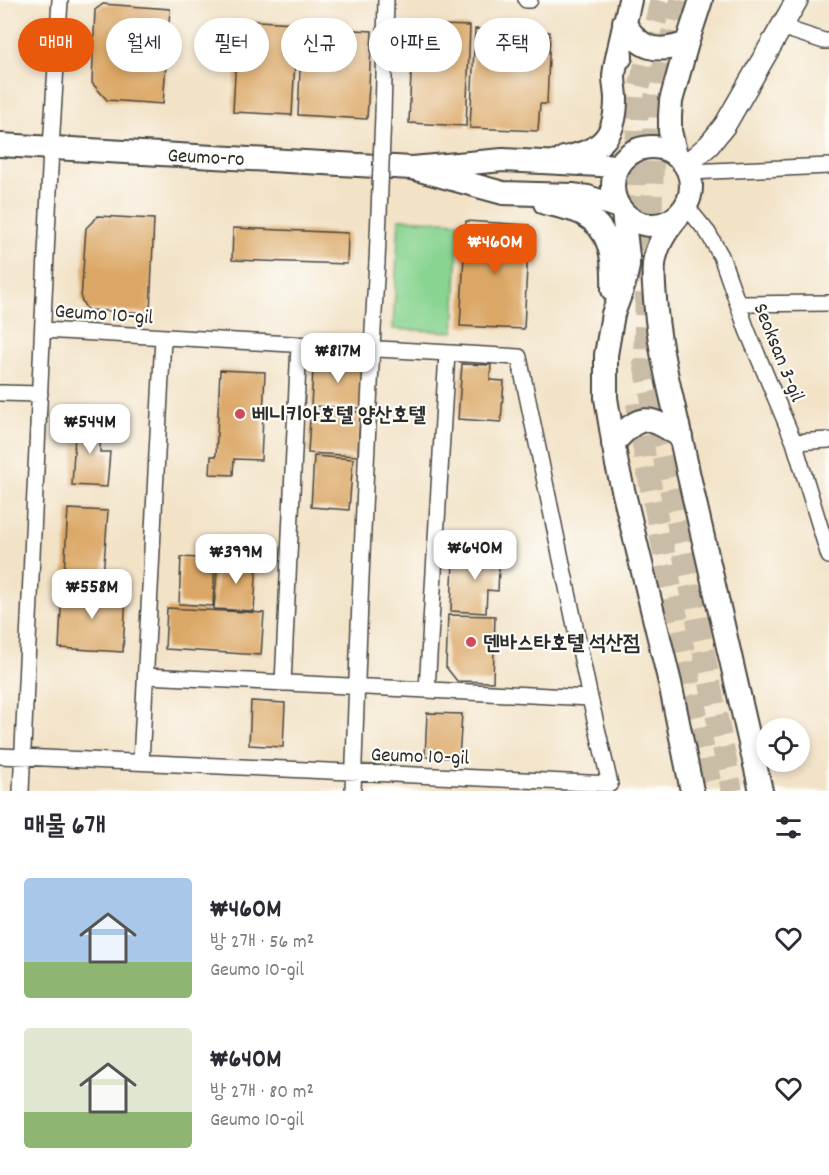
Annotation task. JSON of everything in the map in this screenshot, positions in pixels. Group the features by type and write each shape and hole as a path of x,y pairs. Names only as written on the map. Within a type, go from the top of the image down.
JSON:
{"main road":[{"path":"540,162 588,152 608,137 614,126 616,114 614,77 630,0"},
{"path":"701,0 671,101 669,116 670,131 691,183 690,195 683,210 661,240 655,258 656,322 666,381 681,437 761,791"},
{"path":"683,164 709,145 724,126 798,0"},
{"path":"622,33 631,34 651,48 670,48 687,44"},
{"path":"613,314 628,266 621,210 613,187 614,176 626,144 628,123 622,33"},
{"name":"Geumo-ro","path":"0,145 412,168 503,160 619,165"},
{"path":"619,165 629,155 640,149 653,148 665,150 683,164"},
{"name":"Geumo-ro","path":"412,168 503,193 588,197 621,210"},
{"path":"503,193 582,214 592,221 608,242 611,251 614,272 613,314 606,355 606,398 620,477 670,683 692,791"},
{"path":"621,210 633,220 657,225 669,221 683,210"},
{"path":"614,444 631,425 641,421 660,423 681,437"}],"street":[{"path":"21,791 60,0"},
{"path":"353,791 377,262 386,0"},
{"path":"781,27 829,41"},
{"path":"683,164 829,166"},
{"name":"Seoksan 3-gil","path":"683,210 699,219 720,256 747,330 794,442 829,556"},
{"path":"738,304 829,303"},
{"name":"Geumo 10-gil","path":"0,756 610,784 519,357 43,330"},
{"name":"Geumo 10-gil","path":"141,762 163,338"},
{"path":"283,683 299,345"},
{"path":"428,690 447,353"},
{"path":"0,393 40,394"},
{"path":"794,442 829,441"},
{"path":"146,676 590,698"}],"green space":[{"path":"399,219 459,222 454,332 393,329"}],"building":[{"path":"103,4 170,9 169,18 106,18 106,72 165,72 163,104 107,100 92,83 95,10"},
{"path":"269,22 281,22 281,72 294,72 292,115 233,112 235,72 269,72"},
{"path":"462,26 470,26 466,126 409,123 411,72 462,72"},
{"path":"357,30 369,31 367,119 298,115 300,72 357,72"},
{"path":"474,49 474,72 548,72 547,104 540,104 538,131 470,128"},
{"path":"98,216 154,219 150,313 87,310 81,299 86,228"},
{"path":"466,221 529,225 524,329 460,326"},
{"path":"233,228 348,233 347,264 232,260"},
{"path":"325,360 364,362 361,408 311,406 313,370"},
{"path":"462,364 491,365 490,380 504,381 501,422 458,419"},
{"name":"베니키아호텔 양산호텔","path":"220,370 265,372 261,460 234,459 233,475 210,474 211,456 216,456"},
{"path":"322,410 360,412 358,456 308,453 310,420"},
{"path":"76,418 101,419 100,452 110,452 107,487 72,485"},
{"path":"314,456 353,459 349,510 311,507"},
{"path":"68,509 108,511 103,576 64,573"},
{"path":"480,546 500,547 498,591 487,590 486,613 451,611 453,560 479,561"},
{"path":"181,557 215,559 213,606 179,604"},
{"path":"218,559 257,561 254,611 214,609"},
{"path":"62,588 126,592 123,652 59,648"},
{"path":"167,608 264,613 261,655 165,649"},
{"name":"덴바스타호텔 석산점","path":"448,615 495,616 493,682 457,681 446,667"},
{"path":"251,701 285,703 283,747 249,745"},
{"path":"427,713 462,714 459,758 425,757"}],"tunnel":[{"path":"634,251 639,89 661,0"},
{"path":"681,0 655,98 644,363 732,791"},
{"path":"637,403 645,458 712,791"}],"place":[{"name":"베니키아호텔 양산호텔","path":"240,414"},
{"name":"덴바스타호텔 석산점","path":"471,642"}]}
